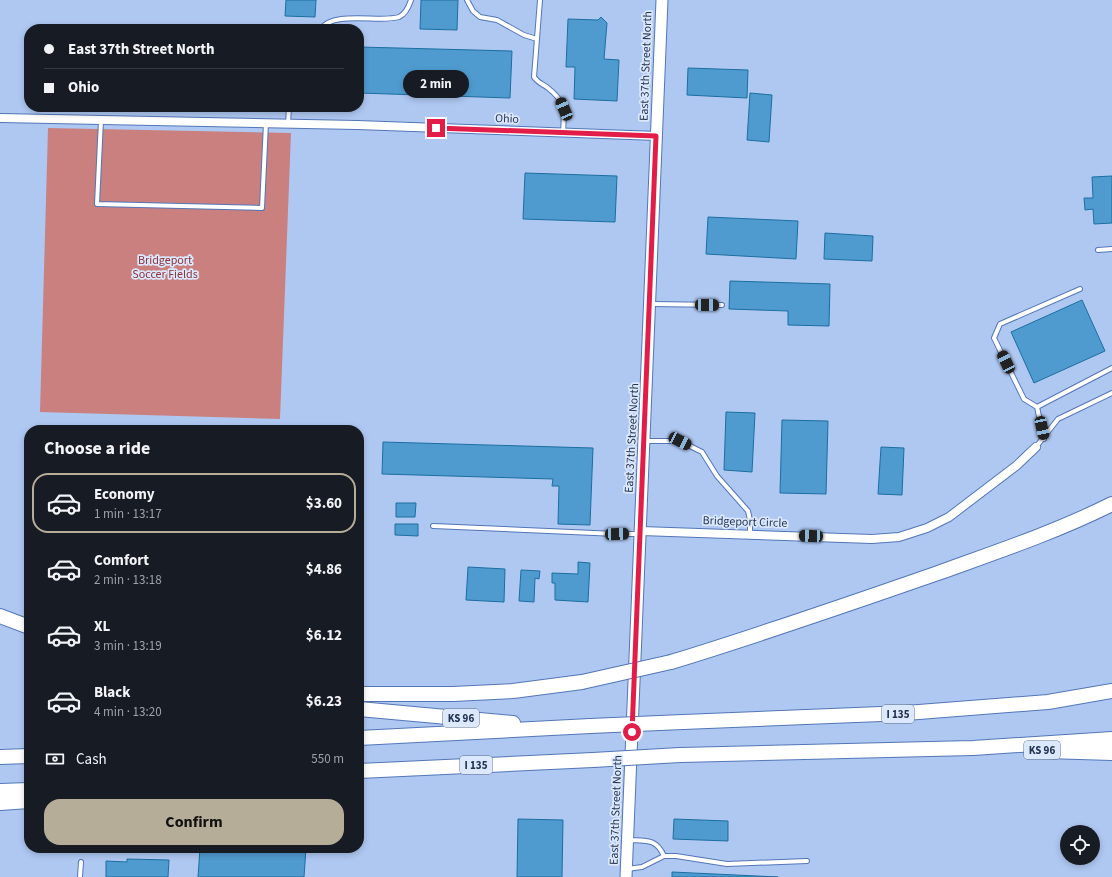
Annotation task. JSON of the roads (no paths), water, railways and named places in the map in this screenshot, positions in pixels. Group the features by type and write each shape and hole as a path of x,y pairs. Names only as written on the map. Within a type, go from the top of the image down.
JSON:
{"highway":[{"path":"364,694 453,694 513,691 582,682 671,662 747,639 955,567 1036,537 1112,504"},
{"path":"0,616 24,626"},
{"name":"I 135","path":"364,738 563,727 914,713 1048,702 1112,691"},
{"name":"KS 96","path":"364,709 563,727"},
{"name":"I 135","path":"364,771 680,755 973,748 1112,739"},
{"name":"KS 96","path":"973,748 1112,753"},
{"path":"0,757 24,756"},
{"path":"0,792 24,790"},
{"path":"0,803 24,801"}],"main road":[{"name":"East 37th Street North","path":"627,873 662,0"}],"street":[{"name":"Ohio","path":"0,118 357,125 656,136"},
{"name":"Bridgeport Circle","path":"640,533 750,534 872,539 899,537 927,528 949,517 1016,466 1036,447"}],"lane":[{"path":"327,24 346,18 399,17 407,10 412,0"},
{"path":"467,0 473,11 480,17 497,20 524,35 537,39"},
{"path":"540,0 534,77 538,83 547,87 560,98 564,109 563,133"},
{"path":"288,124 289,112"},
{"path":"101,120 98,204 262,208 266,123"},
{"path":"1098,250 1112,249"},
{"path":"1044,439 1037,407 1024,398 994,338 1000,324 1080,289"},
{"path":"650,304 722,305"},
{"path":"1037,407 1112,368"},
{"path":"1036,447 1044,439 1058,419 1112,393"},
{"path":"644,441 680,441 702,452 717,476 748,511 750,520 750,534"},
{"path":"433,526 617,534 640,533"},
{"path":"628,840 654,843 660,847 664,856"},
{"path":"627,873 664,856 676,856 727,864 807,861"},
{"path":"80,877 82,862"}],"park label":[{"name":"Bridgeport Soccer Fields","path":"165,267"}]}
